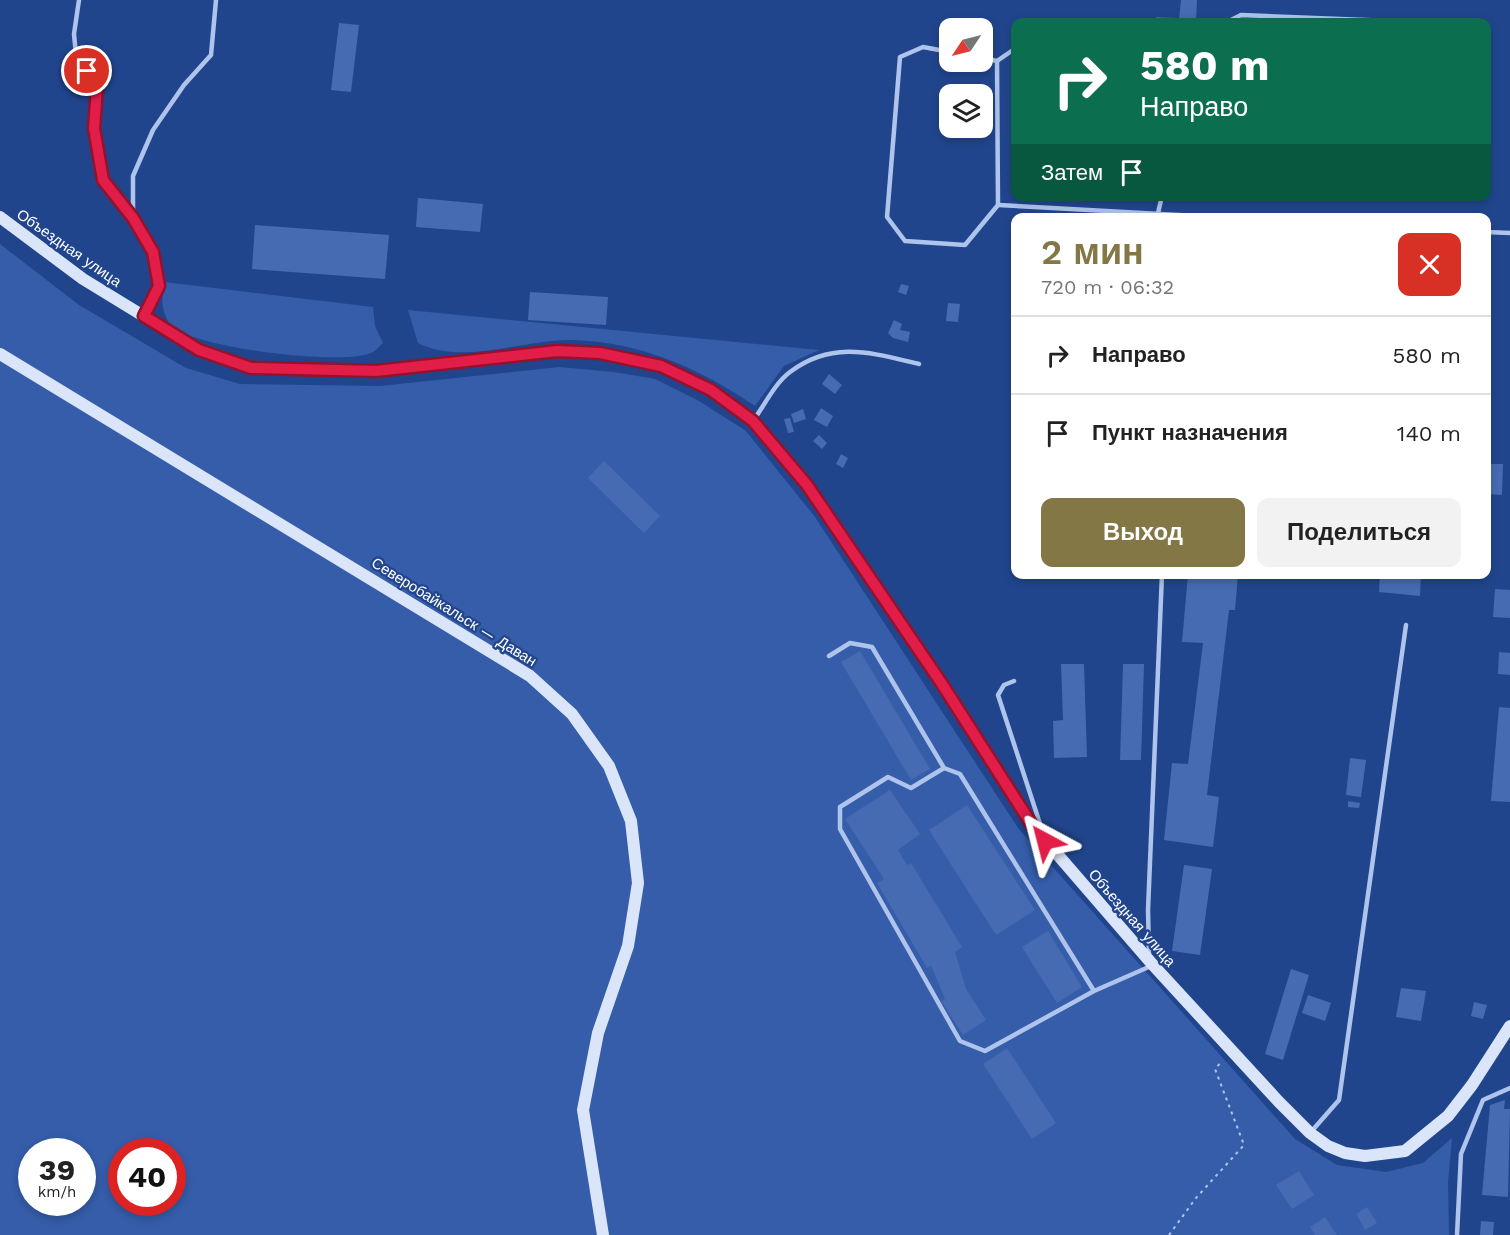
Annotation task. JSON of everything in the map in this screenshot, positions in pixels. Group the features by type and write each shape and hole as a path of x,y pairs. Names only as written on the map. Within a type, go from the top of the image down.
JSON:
{"street":[{"name":"Объездная улица","path":"0,217 83,279 199,350 251,368 376,371 557,351 600,353 661,366 711,390 753,421 807,485 848,543 1032,825 1045,841 1151,963 1232,1051 1310,1133 1328,1146 1345,1154 1387,1155 1406,1151 1448,1116 1472,1085 1510,1026"},
{"name":"Северобайкальск — Даван","path":"0,354 530,676 572,714 609,766 631,821 638,883 628,946 598,1033 583,1110 603,1235"}],"lane":[{"path":"80,0 74,34 76,55 97,88 94,128 103,180 133,218 153,252 159,286 144,316"},
{"path":"133,218 133,176 153,130 184,85 211,55 216,0"},
{"path":"1235,18 1241,15 1316,18"},
{"path":"939,50 923,47 900,57 887,217 905,241 964,245 998,205 997,61"},
{"path":"993,60 997,61 1011,51"},
{"path":"998,205 1158,213 1161,201"},
{"path":"1491,232 1510,232"},
{"path":"753,421 788,373 821,355 857,350 919,364"},
{"path":"944,768 911,788 888,777 840,807 840,829 960,1041 985,1052 1094,991 1151,963 1148,910 1162,579"},
{"path":"1310,1133 1339,1100 1406,625"},
{"path":"829,656 850,643 872,647 944,768 960,774 1094,991"},
{"path":"1014,681 1004,685 998,695 1045,841"},
{"path":"1457,1235 1461,1154 1483,1100 1510,1088"}],"path":[{"path":"1169,1235 1196,1198 1244,1145 1215,1069 1232,1051"}],"shaded area":[{"path":"0,244 79,305 186,368 240,384 380,386 559,367 614,372 655,379 699,401 746,431 815,517 1018,828 1295,1139 1337,1165 1386,1172 1423,1163 1452,1138 1448,1182 1449,1235 0,1235"},
{"path":"164,282 373,307 375,326 383,343 373,352 358,356 334,357 270,353 207,341 184,333 167,320 162,299"},
{"path":"408,310 819,350 784,366 755,406 691,369 622,346 572,340 474,352 436,349 418,343"}],"building":[{"path":"1181,0 1197,0 1196,18 1179,18"},
{"path":"339,23 359,25 351,92 331,90"},
{"path":"418,198 483,204 480,232 416,227"},
{"path":"255,225 389,235 385,279 252,269"},
{"path":"901,284 909,286 906,295 898,292"},
{"path":"530,292 608,297 606,325 528,320"},
{"path":"948,303 960,304 958,322 946,321"},
{"path":"894,320 902,324 900,330 910,332 908,342 893,338 888,333"},
{"path":"829,374 842,385 835,394 822,384"},
{"path":"821,408 833,416 827,427 814,420"},
{"path":"803,409 806,419 794,423 791,414"},
{"path":"790,418 794,432 788,433 784,419"},
{"path":"819,435 827,443 822,449 813,441"},
{"path":"841,454 848,458 843,468 836,464"},
{"path":"604,461 660,516 644,533 588,478"},
{"path":"1491,464 1503,464 1502,495 1491,494"},
{"path":"1188,579 1238,579 1235,610 1229,610 1207,795 1219,797 1213,847 1164,840 1172,763 1188,764 1203,643 1182,642"},
{"path":"1380,579 1421,579 1420,596 1379,592"},
{"path":"1495,589 1510,590 1510,618 1493,617"},
{"path":"860,651 930,769 911,780 841,662"},
{"path":"1499,652 1510,653 1510,675 1498,674"},
{"path":"1061,664 1084,664 1087,757 1054,758 1053,721 1063,720"},
{"path":"1123,664 1144,664 1141,760 1120,760"},
{"path":"1499,707 1510,708 1510,802 1491,801"},
{"path":"1350,758 1366,760 1361,797 1346,795"},
{"path":"890,790 920,834 898,850 907,865 911,863 962,947 955,952 966,989 986,1020 963,1035 941,1001 945,999 931,965 927,968 877,883 884,879 845,819"},
{"path":"1348,801 1360,803 1359,808 1348,807"},
{"path":"967,805 1035,910 996,935 929,830"},
{"path":"1184,865 1212,869 1200,955 1172,951"},
{"path":"1048,931 1082,987 1057,1003 1022,947"},
{"path":"1291,969 1309,975 1283,1060 1265,1054"},
{"path":"1401,988 1426,991 1421,1021 1396,1017"},
{"path":"1308,995 1331,1003 1325,1021 1302,1013"},
{"path":"1474,1002 1487,1005 1483,1019 1471,1016"},
{"path":"1007,1048 1056,1123 1032,1139 983,1064"},
{"path":"1505,1100 1504,1109 1510,1109 1508,1197 1482,1195 1490,1105"},
{"path":"1299,1171 1314,1195 1292,1209 1276,1185"},
{"path":"1367,1207 1377,1223 1365,1230 1356,1214"},
{"path":"1325,1217 1337,1235 1315,1235 1310,1227"},
{"path":"1481,1221 1494,1222 1493,1235 1480,1235"}],"route":[{"path":"87,71 97,88 94,128 103,180 133,218 153,252 159,286 144,316 199,350 251,368 376,371 557,351 600,353 661,366 711,390 753,421 807,485 942,684 1032,825 1045,841"}]}
